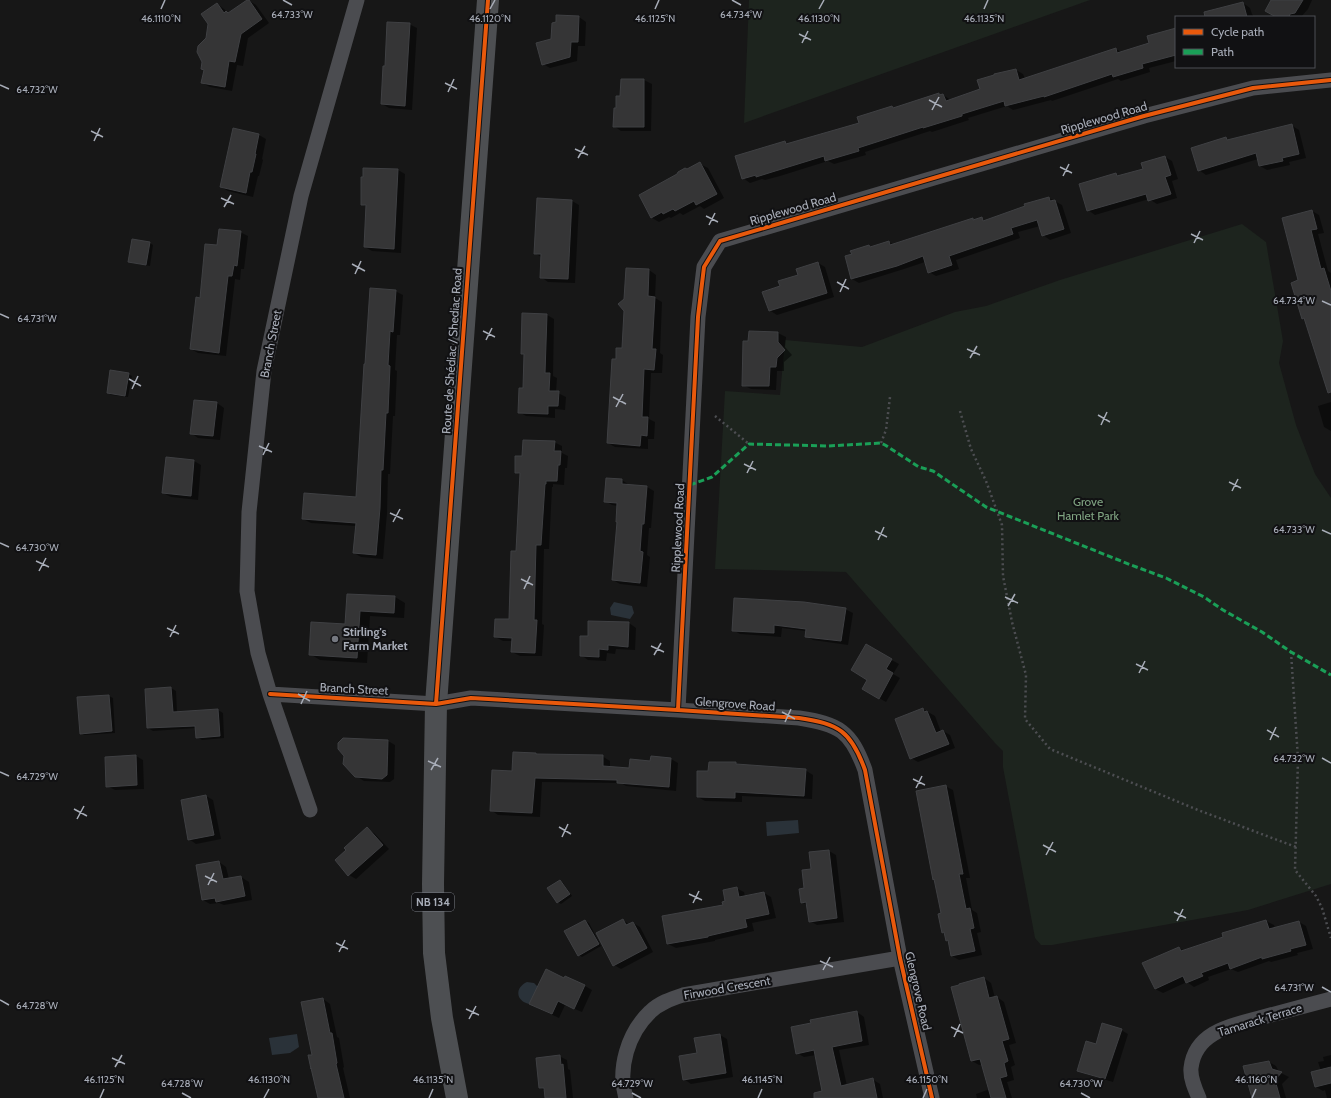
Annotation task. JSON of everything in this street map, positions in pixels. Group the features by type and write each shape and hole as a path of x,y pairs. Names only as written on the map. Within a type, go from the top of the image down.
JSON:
{"main road":[{"name":"Route de Shédiac / Shediac Road","path":"457,1098 442,1018 434,953 433,884 436,704 488,0"}],"street":[{"name":"Branch Street","path":"310,810 270,694 258,654 247,591 249,512 264,371 301,196 357,0"},
{"name":"Ripplewood Road","path":"678,710 698,317 704,267 720,241 1151,114 1253,88 1331,80"},
{"name":"Branch Street","path":"270,694 436,704"},
{"name":"Glengrove Road","path":"436,704 471,698 799,718 831,725 843,731 860,754 865,770 900,958 932,1098"},
{"name":"Firwood Crescent","path":"626,1098 622,1074 626,1051 636,1030 650,1012 664,1002 683,995 900,958"},
{"name":"Tamarack Terrace","path":"1198,1098 1191,1069 1200,1045 1209,1036 1221,1029 1240,1023 1331,999"}],"path":[{"path":"881,443 886,430 890,397"},
{"path":"960,411 970,449 986,481 1002,525 1003,576 1012,622 1026,675 1024,720 1050,749 1198,810 1296,847"},
{"path":"715,416 749,444"},
{"path":"1291,652 1298,759 1295,870 1316,896 1322,908 1331,938"}],"green space":[{"path":"749,0 1090,0 744,123"},
{"name":"Grove Hamlet Park","path":"1242,224 1266,242 1283,341 1279,363 1296,425 1315,474 1331,498 1331,884 1248,910 1052,945 1041,945 1035,938 1003,767 1003,751 846,572 715,569 725,391 780,395 785,340 862,347 955,312 986,306 1060,280"}],"shaded area":[{"path":"614,602 632,606 634,613 630,619 611,615 610,608"},
{"path":"798,820 799,833 767,836 766,822"},
{"path":"527,982 534,983 539,988 530,1004 522,1001 518,994 520,988"},
{"path":"297,1034 299,1047 290,1053 272,1055 269,1038"}],"building":[{"path":"249,0 262,19 241,34 235,62 229,61 225,87 201,83 204,70 201,69 202,62 197,52 198,46 206,38 208,24 201,14 217,3 224,13 226,11 228,13"},
{"path":"1271,0 1303,0 1295,13 1290,14 1289,16 1274,16 1265,11"},
{"path":"1243,2 1247,16 1205,16 1204,12"},
{"path":"556,15 579,16 578,42 571,42 570,57 542,65 536,43 551,39 552,23 556,22"},
{"path":"387,22 410,23 405,106 381,104 383,66 385,66"},
{"path":"1175,28 1175,55 1142,64 1143,68 1113,77 1112,74 1044,97 1005,106 1004,101 962,114 962,116 858,148 859,151 825,161 824,156 756,177 756,175 742,179 735,156 785,141 786,144 859,123 857,117 892,106 893,108 939,93 939,95 943,94 946,101 980,89 977,80 994,74 1016,69 1019,80 1116,48 1117,53 1149,43 1147,36"},
{"path":"621,79 644,79 644,127 613,127 616,96 620,96"},
{"path":"1292,124 1299,154 1282,158 1283,161 1259,166 1256,153 1198,171 1191,148 1226,137 1227,140"},
{"path":"233,128 259,134 256,154 252,172 250,172 246,193 220,187"},
{"path":"1165,156 1171,175 1165,177 1171,194 1148,201 1146,194 1087,211 1079,184 1116,173 1117,176 1143,169 1141,163"},
{"path":"700,162 717,194 696,205 694,201 675,211 673,209 663,214 662,212 651,218 639,195 685,168 687,169"},
{"path":"363,168 398,169 394,249 364,247 366,205 361,205 361,177 363,177"},
{"path":"1049,197 1050,201 1055,200 1064,229 1042,236 1037,220 1011,228 1013,234 949,256 952,265 928,273 923,256 897,266 851,279 845,256 852,254 850,251 889,241 890,245 973,218 973,220 982,217 983,221 1025,206 1024,204"},
{"path":"537,198 572,200 568,279 540,278 541,254 534,254"},
{"path":"1312,210 1317,229 1311,230 1321,269 1324,268 1331,291 1331,392 1328,393 1291,283 1298,280 1282,218"},
{"path":"219,229 241,231 237,266 234,265 232,276 228,276 219,353 190,349 196,297 200,298 205,244 217,245"},
{"path":"132,239 150,242 146,265 128,262"},
{"path":"818,262 827,293 769,311 762,292 780,286 778,281 798,275 796,269"},
{"path":"626,268 649,269 648,296 655,297 652,349 656,349 654,370 644,369 642,417 648,417 647,436 641,435 640,446 607,443 612,359 616,359 616,348 622,348 624,311 618,304 624,299"},
{"path":"370,288 396,290 393,332 390,331 388,413 386,413 383,470 381,470 380,508 376,555 353,553 356,523 302,519 304,493 356,497"},
{"path":"522,313 547,314 545,373 550,373 549,391 559,391 558,406 548,406 548,414 518,413 519,388 523,388 524,354 521,354"},
{"path":"749,331 778,332 778,342 785,350 777,358 776,367 770,367 769,386 742,386 743,341 748,341"},
{"path":"110,370 129,373 125,396 107,393"},
{"path":"194,400 217,402 213,436 190,434"},
{"path":"523,440 555,441 554,451 561,451 557,481 546,481 545,484 541,545 536,545 534,620 537,620 535,653 511,652 512,638 494,637 495,619 509,619 511,551 516,551 520,473 515,473 515,456 522,456"},
{"path":"166,457 194,460 191,496 162,493"},
{"path":"606,478 622,479 622,484 647,486 640,551 643,552 640,583 612,580 617,522 617,503 604,502"},
{"path":"347,594 395,596 394,613 360,611 357,658 309,655 311,622 345,624"},
{"path":"734,598 804,602 846,608 841,641 805,637 806,629 774,625 774,633 732,631"},
{"path":"588,621 629,622 628,647 608,645 608,650 599,649 599,657 580,656 580,636 588,636"},
{"path":"866,644 892,659 886,669 893,673 879,699 862,689 867,680 851,670"},
{"path":"171,687 173,712 218,709 220,736 196,738 195,726 147,728 145,689"},
{"path":"109,695 112,731 80,734 77,697"},
{"path":"923,708 924,712 927,711 936,733 943,730 949,744 910,759 895,719"},
{"path":"343,738 388,740 387,775 382,779 355,777 343,764 344,756 338,749 338,743"},
{"path":"513,752 536,754 603,755 603,766 629,768 630,759 650,761 651,756 671,758 669,787 617,783 617,780 535,778 532,813 490,811 492,770 512,771"},
{"path":"136,755 137,785 106,787 105,757"},
{"path":"709,762 736,762 736,764 806,769 804,796 735,792 735,798 697,797 697,771 708,771"},
{"path":"946,785 963,874 959,874 966,909 970,908 974,928 970,929 975,951 951,956 948,940 946,941 944,932 942,933 938,914 941,913 934,879 933,880 916,791"},
{"path":"206,795 214,835 188,840 181,800"},
{"path":"367,827 383,845 348,876 335,860 346,850 344,848"},
{"path":"829,850 837,918 809,922 806,902 801,903 799,889 804,888 802,870 811,869 809,852"},
{"path":"219,861 223,879 241,876 245,896 216,902 215,898 202,900 196,865"},
{"path":"560,880 570,894 557,903 547,888"},
{"path":"737,887 739,897 764,892 769,914 745,919 747,927 708,937 667,944 662,916 723,905 722,902 725,901 723,890"},
{"path":"623,919 626,925 633,922 647,948 613,966 596,933"},
{"path":"585,920 599,944 578,956 564,931"},
{"path":"1266,920 1269,929 1299,921 1306,945 1262,959 1262,957 1230,969 1228,963 1201,973 1203,976 1186,983 1183,976 1155,989 1142,963 1179,947 1181,951 1223,937 1222,933"},
{"path":"546,969 564,978 565,976 585,985 574,1009 558,1001 552,1014 529,1004"},
{"path":"984,977 989,998 997,996 1009,1039 1002,1041 1008,1061 1004,1063 1007,1076 1000,1078 1006,1098 991,1098 980,1059 971,1061 951,987"},
{"path":"323,998 330,1033 332,1033 336,1064 344,1098 318,1098 308,1055 312,1055 301,1002"},
{"path":"857,1011 862,1041 832,1047 841,1086 873,1078 877,1098 814,1098 814,1093 822,1091 814,1050 796,1054 791,1027 811,1023 810,1020"},
{"path":"1102,1023 1122,1029 1105,1079 1077,1071 1086,1041 1096,1044"},
{"path":"720,1034 726,1073 683,1080 679,1056 697,1053 694,1038"},
{"path":"560,1055 561,1065 563,1064 566,1098 545,1098 544,1088 539,1088 536,1058"},
{"path":"1269,1061 1272,1069 1282,1072 1275,1080 1280,1098 1252,1098 1243,1066"},
{"path":"1331,1067 1331,1083 1315,1087 1311,1072"}],"marked path":[{"path":"690,485 712,477 749,444 828,446 881,443 919,467 933,471 986,507 1166,578 1204,597 1223,610 1262,632 1291,652 1331,675"}],"cycle path":[{"path":"436,704 488,0"},
{"path":"678,710 698,317 704,267 720,241 1144,116 1253,88 1331,80"},
{"path":"270,694 436,704 471,698 678,710 799,718 813,720 834,727 849,738 860,757 865,770 900,958 932,1098"}],"place":[{"name":"Stirling's Farm Market","path":"335,639"}]}
